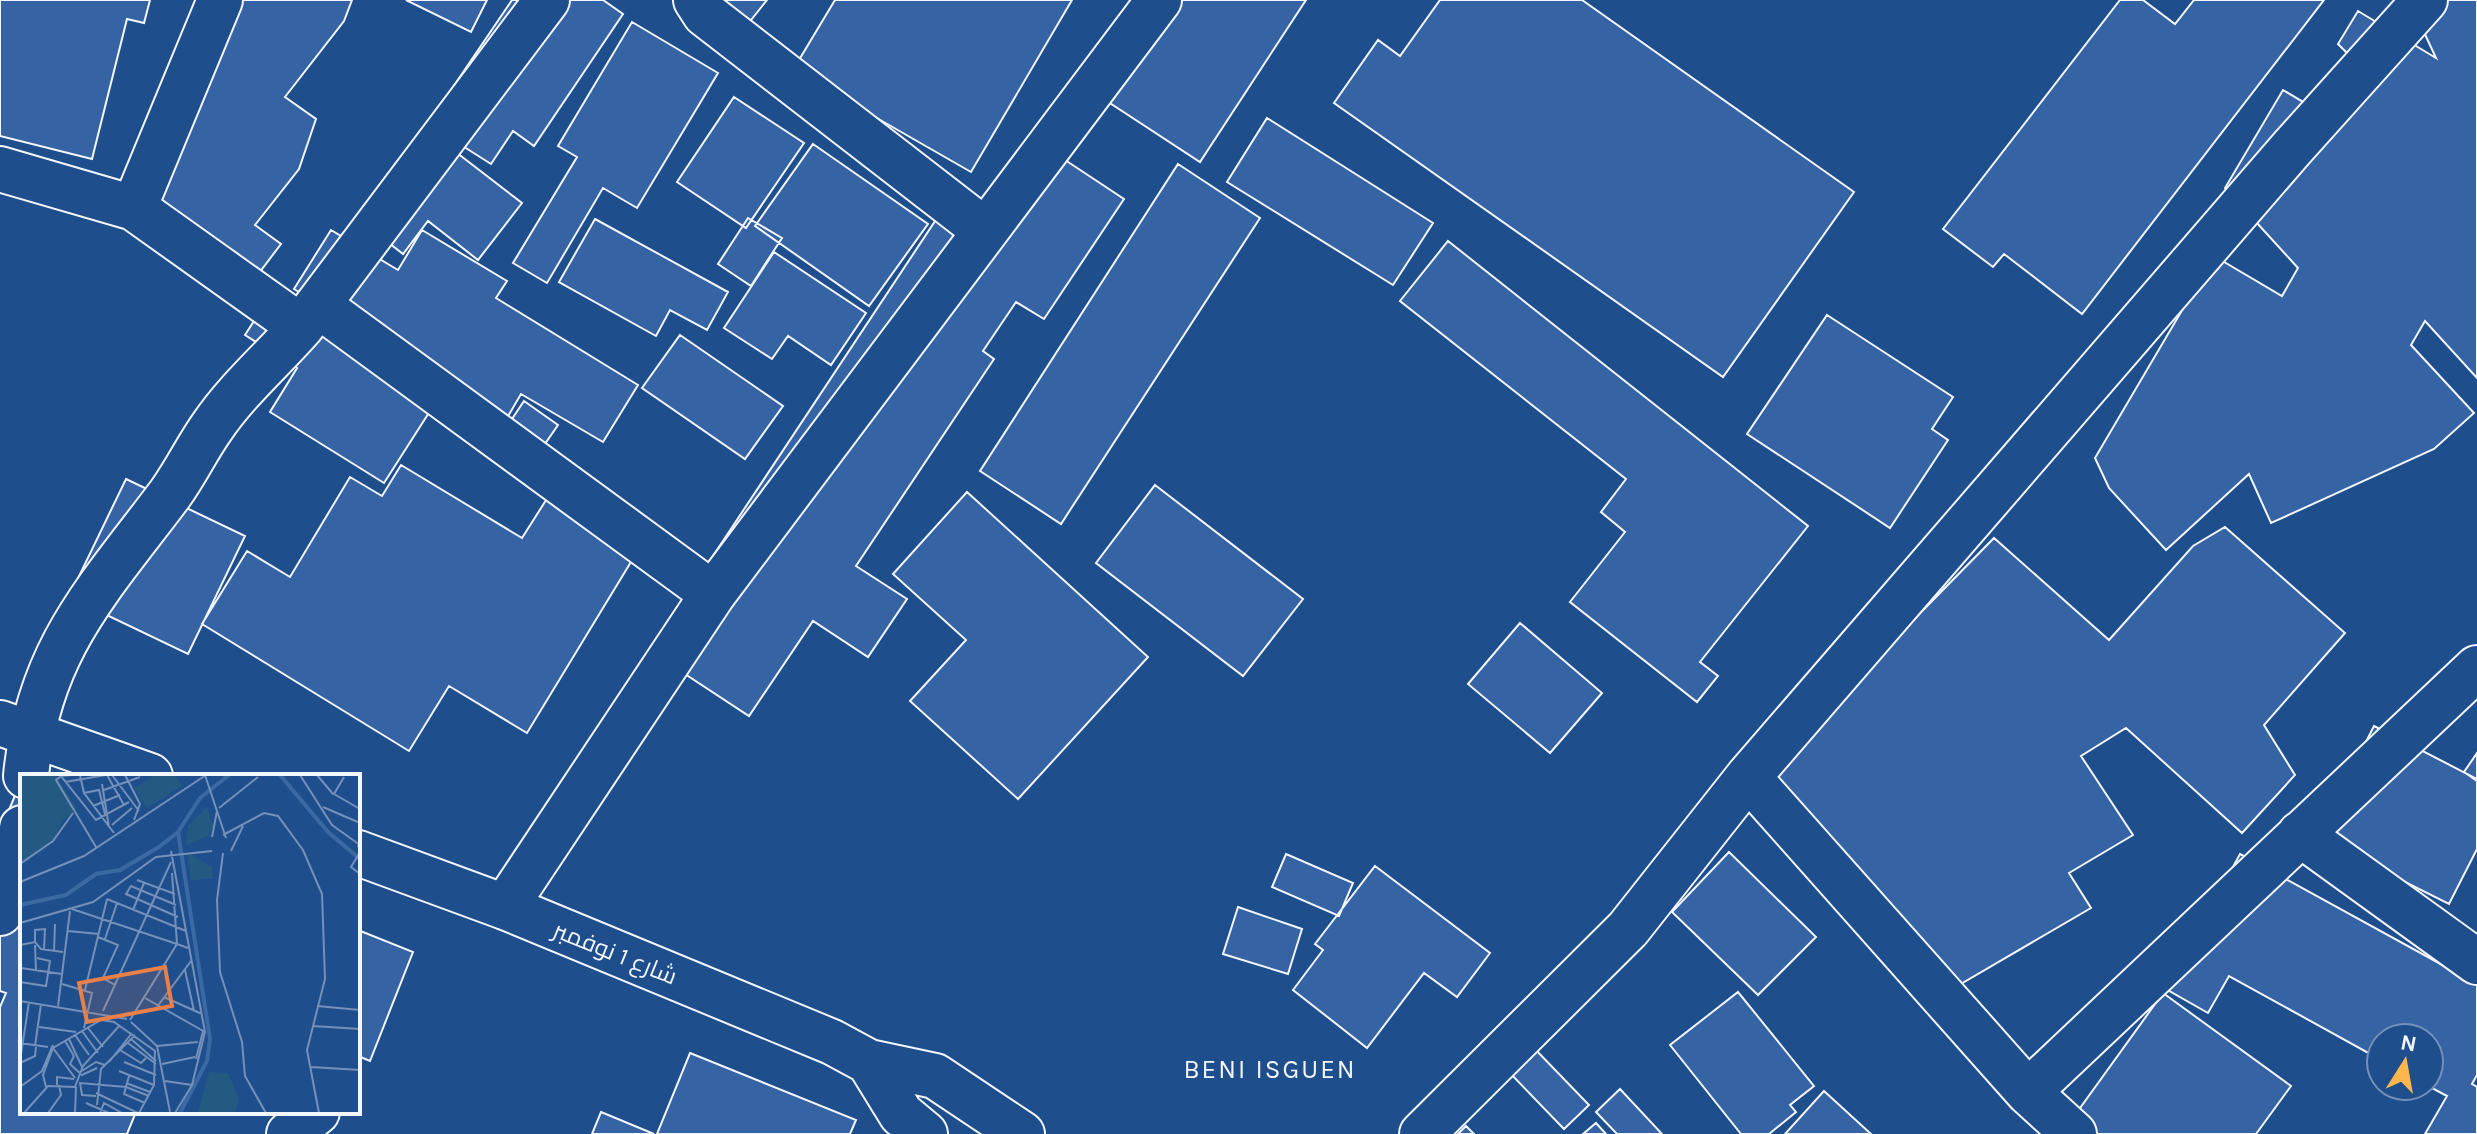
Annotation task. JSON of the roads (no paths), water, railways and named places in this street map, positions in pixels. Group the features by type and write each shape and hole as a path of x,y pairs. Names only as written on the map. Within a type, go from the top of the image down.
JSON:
{"street":[{"path":"134,208 220,0"},
{"path":"26,774 15,728 73,623 185,474 211,428 310,316 547,0"},
{"path":"696,0 705,14 983,229"},
{"path":"505,907 713,594 983,229 1159,0"},
{"path":"1422,1134 1628,929 1748,777 2292,148 2425,0"},
{"path":"0,169 134,208 310,316 713,594"},
{"path":"2028,1092 2477,668"},
{"path":"15,728 144,774"},
{"path":"1748,777 2028,1092 2074,1134"},
{"path":"2300,834 2477,962"},
{"path":"0,913 20,847"},
{"name":"شارع 1 نوفمبر","path":"360,854 505,907 832,1042 869,1062"},
{"path":"869,1062 901,1114 925,1134"},
{"path":"869,1062 935,1076 1022,1134"},
{"path":"289,1134 314,1114"}],"district":[{"name":"BENI ISGUEN","path":"1270,1069"}]}
